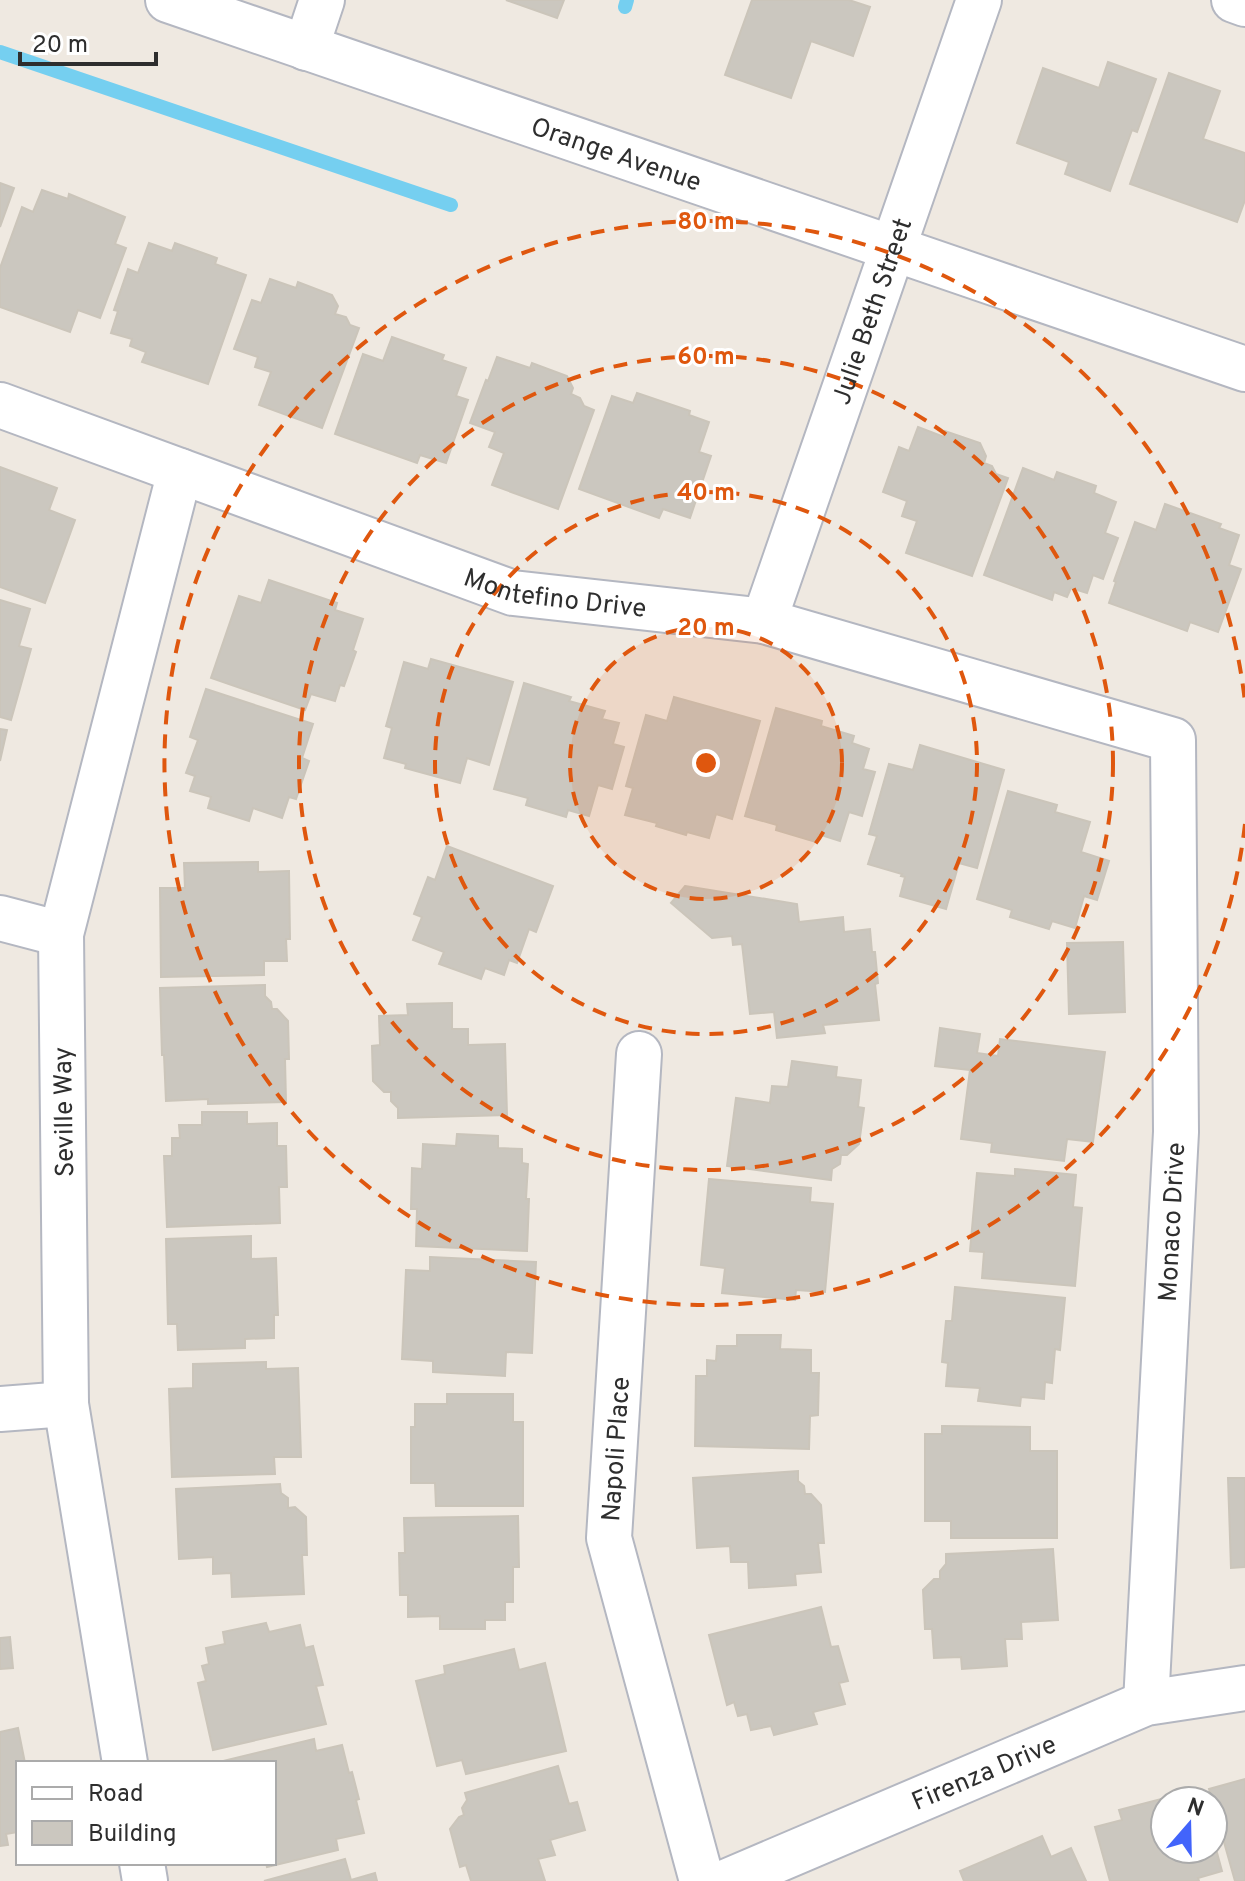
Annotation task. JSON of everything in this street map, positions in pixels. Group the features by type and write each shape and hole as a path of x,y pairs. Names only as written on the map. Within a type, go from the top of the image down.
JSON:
{"street":[{"name":"Orange Avenue","path":"168,0 1245,369"},
{"path":"306,48 322,0"},
{"name":"Julie Beth Street","path":"764,621 979,0"},
{"path":"1234,0 1245,4"},
{"name":"Montefino Drive","path":"0,405 513,593 764,621 1173,740"},
{"name":"Seville Way","path":"125,1761 66,1404 61,934 180,471"},
{"name":"Monaco Drive","path":"1146,1703 1176,1132 1173,740"},
{"path":"0,918 61,934"},
{"name":"Napoli Place","path":"639,1054 609,1538 702,1881"},
{"path":"0,1409 66,1404"},
{"name":"Firenza Drive","path":"728,1881 1146,1703 1245,1688"}],"building":[{"path":"506,0 564,0 557,18"},
{"path":"752,0 849,0 870,7 853,56 811,41 791,98 725,75"},
{"path":"1108,62 1156,79 1137,132 1132,130 1110,191 1065,174 1069,162 1017,143 1043,68 1099,88"},
{"path":"1169,73 1220,91 1203,139 1245,153 1245,200 1237,222 1130,184"},
{"path":"0,183 14,188 0,227"},
{"path":"42,190 68,199 69,194 125,217 115,244 126,248 100,318 78,310 70,332 0,307 0,268 22,207 33,212"},
{"path":"149,243 172,251 175,243 217,258 215,264 246,275 208,384 142,362 146,352 130,346 132,339 111,333 118,311 114,310 128,269 138,273"},
{"path":"270,279 296,288 298,282 332,295 338,306 335,314 346,317 350,325 359,328 322,428 259,405 271,372 255,367 258,357 234,349 252,300 261,303"},
{"path":"392,337 444,355 442,360 466,368 456,396 468,400 446,463 420,455 417,463 335,434 363,354 383,361"},
{"path":"497,357 530,368 532,363 567,376 573,388 571,394 580,398 584,406 594,410 558,509 492,485 504,453 489,447 495,432 470,423"},
{"path":"637,393 690,411 689,415 709,422 699,452 711,456 690,518 663,509 659,518 579,489 612,396 633,403"},
{"path":"918,427 944,437 945,431 980,443 986,456 984,463 992,466 996,474 1008,478 972,576 906,553 917,521 902,516 907,501 883,492 899,447 909,451"},
{"path":"0,467 57,488 49,510 75,520 45,603 0,587"},
{"path":"1023,468 1054,480 1057,472 1096,486 1094,493 1116,502 1105,533 1118,538 1103,579 1093,575 1087,593 1071,588 1067,597 1054,592 1052,600 984,575"},
{"path":"1165,504 1221,524 1219,528 1239,535 1229,565 1241,569 1218,632 1190,622 1187,631 1109,603 1135,522 1156,530"},
{"path":"269,580 337,603 335,610 363,619 353,650 356,652 335,701 311,694 305,710 211,678 239,596 261,603"},
{"path":"0,600 30,609 19,646 31,649 11,720 0,717"},
{"path":"431,659 513,682 489,765 467,758 460,783 405,768 406,764 384,758 392,728 386,726 404,662 428,669"},
{"path":"524,683 605,711 602,719 619,723 613,744 624,747 612,789 598,785 589,816 568,810 566,817 526,805 528,798 494,789"},
{"path":"206,689 313,724 302,758 309,761 296,799 289,797 282,818 253,808 249,821 208,808 211,797 190,791 195,776 186,773 198,740 190,737"},
{"path":"674,697 760,721 732,819 716,814 709,838 687,832 686,835 625,815 633,788 626,786 646,715 667,721"},
{"path":"776,708 822,721 821,726 854,736 852,743 869,749 863,769 875,772 862,816 849,812 840,841 818,834 816,842 776,830 777,825 745,816"},
{"path":"0,729 7,730 0,761"},
{"path":"920,745 1004,770 977,868 959,863 946,909 900,896 905,877 902,874 868,864 877,836 869,834 889,764 913,770"},
{"path":"1008,791 1057,805 1055,812 1090,822 1081,852 1109,861 1097,900 1084,896 1075,928 1052,921 1049,929 1010,917 1012,910 977,899"},
{"path":"447,846 553,886 536,932 529,929 517,963 509,960 504,975 485,968 481,979 439,964 444,952 413,940 422,917 414,914 428,877 435,880"},
{"path":"258,862 258,872 289,871 290,939 286,939 287,961 264,961 264,975 161,977 160,888 185,888 184,863"},
{"path":"685,886 797,904 799,922 843,917 844,932 870,929 872,952 875,952 879,1020 823,1025 825,1033 777,1038 774,1012 750,1014 742,944 733,945 732,936 712,938 671,903"},
{"path":"1123,942 1125,1012 1069,1014 1067,943"},
{"path":"265,985 265,996 271,1002 272,1009 277,1009 288,1021 286,1102 208,1104 208,1099 166,1101 160,988"},
{"path":"452,1003 452,1029 468,1029 468,1045 505,1044 507,1115 398,1118 398,1108 391,1101 391,1092 384,1092 373,1081 372,1046 380,1045 379,1016 408,1015 407,1004"},
{"path":"940,1028 980,1034 977,1053 998,1056 1000,1039 1105,1052 1093,1142 1067,1139 1064,1161 991,1152 992,1143 961,1139 970,1070 935,1066"},
{"path":"792,1061 837,1067 836,1077 861,1080 858,1107 864,1108 859,1144 847,1155 841,1155 840,1164 832,1169 831,1180 727,1166 736,1098 770,1103 772,1086 788,1087"},
{"path":"202,1112 247,1112 247,1124 277,1123 277,1146 286,1146 287,1187 279,1187 280,1223 167,1227 164,1156 172,1156 172,1138 180,1138 179,1125 202,1125"},
{"path":"457,1134 498,1136 498,1148 522,1149 522,1163 528,1164 527,1251 416,1246 417,1209 411,1209 412,1168 422,1169 423,1144 456,1146"},
{"path":"1015,1169 1076,1175 1073,1207 1082,1208 1075,1286 982,1278 984,1252 970,1251 977,1173 1015,1176"},
{"path":"709,1179 811,1188 810,1202 833,1204 825,1292 796,1290 795,1300 722,1293 725,1268 701,1265"},
{"path":"251,1236 251,1259 276,1258 278,1315 274,1315 274,1338 245,1339 245,1348 178,1350 177,1324 168,1324 166,1239"},
{"path":"430,1257 536,1262 532,1353 506,1352 505,1376 433,1372 433,1361 402,1359 406,1270 430,1271"},
{"path":"955,1287 1065,1298 1060,1350 1055,1349 1052,1383 1045,1382 1044,1399 1021,1397 1020,1406 978,1401 980,1388 946,1386 948,1363 942,1362 946,1321 952,1321"},
{"path":"737,1335 781,1335 780,1349 811,1350 811,1373 819,1373 818,1415 810,1416 809,1449 695,1446 696,1376 707,1376 707,1360 716,1361 717,1346 737,1346"},
{"path":"266,1362 266,1369 298,1368 301,1457 274,1457 275,1474 172,1477 169,1389 193,1388 193,1364"},
{"path":"447,1394 513,1394 513,1422 523,1422 523,1506 436,1506 435,1483 411,1483 411,1427 415,1427 415,1404 447,1404"},
{"path":"942,1426 1030,1427 1030,1451 1057,1451 1057,1538 951,1538 951,1521 925,1521 925,1434 942,1434"},
{"path":"798,1471 798,1481 804,1486 805,1494 811,1494 821,1505 824,1543 818,1543 821,1572 795,1574 796,1585 749,1588 748,1562 731,1562 730,1546 697,1548 693,1478"},
{"path":"1228,1478 1245,1478 1245,1567 1231,1568"},
{"path":"280,1484 281,1493 288,1498 288,1508 295,1507 306,1517 307,1555 302,1555 304,1594 232,1597 231,1573 213,1574 213,1557 179,1559 176,1489"},
{"path":"518,1516 519,1567 513,1567 513,1602 505,1602 505,1620 485,1620 485,1629 440,1629 440,1616 408,1617 408,1595 400,1595 399,1553 405,1553 404,1518"},
{"path":"1053,1549 1058,1620 1021,1622 1022,1639 1005,1639 1007,1666 962,1669 961,1657 934,1658 932,1629 925,1629 923,1590 934,1579 940,1579 946,1554"},
{"path":"821,1607 831,1647 838,1646 848,1681 839,1683 845,1704 813,1712 817,1724 774,1735 771,1726 751,1730 747,1714 738,1716 734,1702 727,1705 709,1635"},
{"path":"266,1623 269,1632 300,1625 305,1648 313,1646 323,1685 316,1686 326,1724 213,1750 198,1683 206,1681 202,1666 209,1664 206,1648 225,1644 223,1632"},
{"path":"10,1637 13,1668 0,1669 0,1638"},
{"path":"514,1649 519,1670 545,1663 566,1751 466,1774 462,1760 437,1766 416,1681 445,1674 444,1666"},
{"path":"18,1728 25,1761 16,1761 16,1832 6,1834 8,1845 0,1846 0,1732"},
{"path":"314,1739 316,1751 342,1745 359,1799 356,1800 364,1833 336,1839 338,1850 276,1865 276,1761 223,1761"},
{"path":"558,1766 569,1804 577,1802 585,1830 550,1840 555,1855 538,1859 545,1881 471,1881 466,1865 460,1867 450,1829 464,1815 465,1793"},
{"path":"1245,1779 1245,1881 1235,1881 1229,1860 1229,1785 1223,1785"},
{"path":"1149,1802 1149,1865 1220,1865 1222,1871 1198,1878 1199,1881 1110,1881 1095,1827 1122,1820 1119,1810"},
{"path":"1042,1836 1051,1857 1071,1848 1086,1881 964,1881 960,1871"},
{"path":"345,1859 351,1880 375,1873 377,1881 264,1881"}],"waterway":[{"path":"625,7 627,0"},
{"path":"0,52 451,205"}]}
